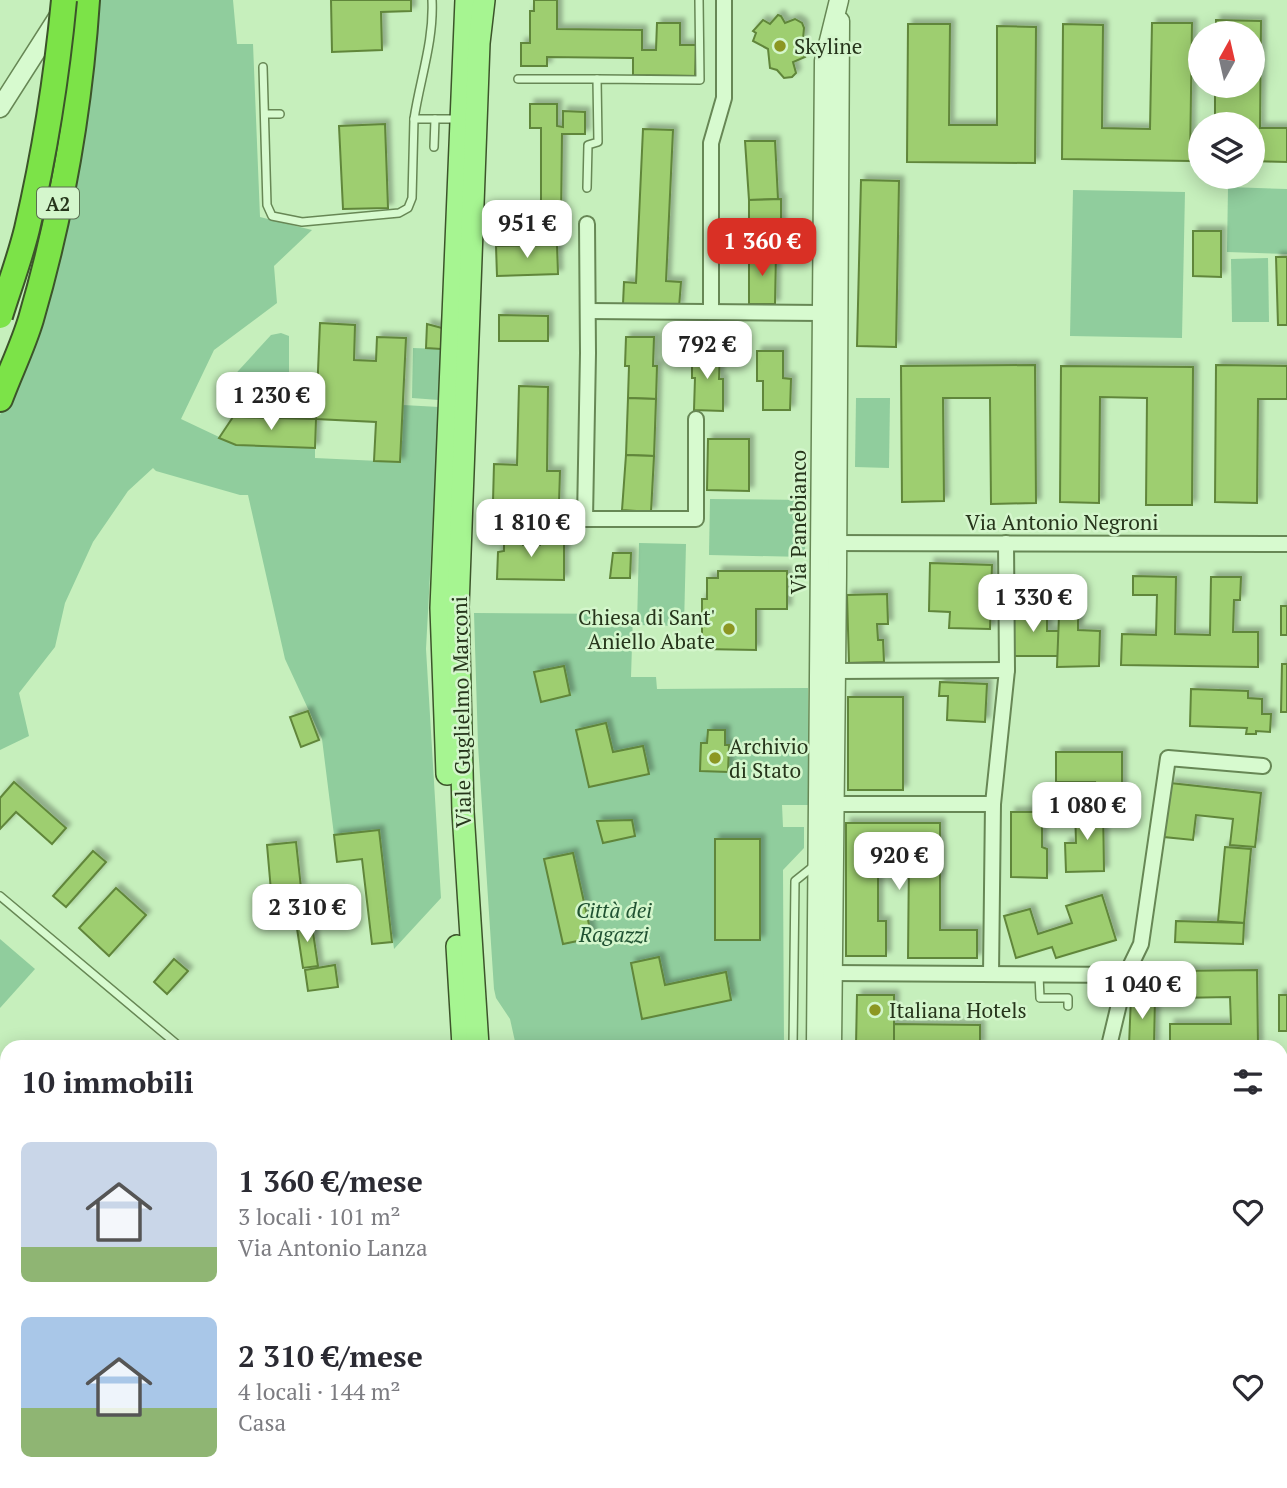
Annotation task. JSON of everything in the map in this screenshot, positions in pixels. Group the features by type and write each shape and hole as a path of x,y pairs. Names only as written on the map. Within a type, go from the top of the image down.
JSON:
{"highway":[{"name":"A2","path":"0,316 27,229 66,0"},
{"name":"A2","path":"0,399 30,321 52,234 73,125 84,49 87,0"}],"main road":[{"path":"459,0 463,44"},
{"name":"Viale Guglielmo Marconi","path":"463,1040 449,813 441,608 466,0"},
{"name":"Viale Guglielmo Marconi","path":"478,1040 463,813 458,607 479,55 484,0"}],"street":[{"path":"0,115 66,0"},
{"path":"711,312 711,142 724,98 724,0"},
{"name":"Via Panebianco","path":"832,1040 836,671 822,313 824,61 840,0"},
{"name":"Via Panebianco","path":"816,1040 816,654 829,543 840,0"},
{"path":"0,108 18,82"},
{"path":"587,225 585,519 696,519 696,419"},
{"path":"588,311 822,313"},
{"name":"Via Antonio Negroni","path":"829,543 1287,544"},
{"path":"991,974 993,804 1007,670 1006,543"},
{"path":"836,671 1007,670"},
{"path":"1110,1040 1126,975 1141,944 1168,758 1263,766"},
{"path":"835,804 993,804"},
{"path":"832,973 1126,975"}],"lane":[{"path":"264,67 268,212 272,216 302,222 399,213 408,208 412,198 414,119 430,40 432,0"},
{"path":"518,79 700,80 699,0"},
{"path":"587,188 588,145 598,142 597,79"},
{"path":"265,114 280,114"},
{"path":"414,119 461,120"},
{"path":"435,119 435,147"},
{"path":"793,1040 795,881 818,863"},
{"path":"0,896 172,1040"},
{"path":"1039,974 1040,998 1068,998 1068,1006"}],"green space":[{"path":"92,0 233,0 237,44 253,44 260,217 312,230 274,266 277,303 214,350 181,419 236,445 315,448 315,458 400,462 403,405 439,407 426,649 441,898 394,949 379,831 334,835 322,739 285,659 248,495 240,495 153,468 128,491 93,542 65,603 55,647 19,693 29,736 0,750 0,415 35,321"},
{"path":"1228,189 1287,189 1287,254 1227,252"},
{"path":"1073,190 1185,192 1182,338 1070,336"},
{"path":"1268,258 1269,322 1232,322 1231,259"},
{"path":"281,333 289,336 289,378 280,385 231,390 229,381 271,335"},
{"path":"413,348 441,349 439,400 412,398"},
{"path":"856,398 890,398 889,468 855,467"},
{"path":"710,499 806,500 805,557 709,555"},
{"path":"639,543 686,544 684,626 637,625"},
{"name":"Città dei Ragazzi","path":"474,613 633,614 631,677 656,677 657,689 808,688 809,805 782,805 783,827 804,827 804,848 783,870 784,1040 515,1040 510,1019 496,998 494,989 478,745"},
{"path":"0,939 35,969 0,1008"}],"building":[{"path":"331,0 411,0 411,11 381,12 382,50 332,52"},
{"path":"534,0 557,0 557,29 642,30 642,50 656,50 657,23 680,23 680,45 696,45 695,76 633,75 633,58 547,57 547,66 521,66 521,43 530,43 530,11 534,11"},
{"name":"Skyline","path":"778,15 785,23 795,19 802,23 804,28 803,39 798,42 805,57 793,62 796,73 792,77 784,78 777,70 770,68 768,49 753,41 756,33 753,31 763,20 770,24"},
{"path":"1152,23 1188,23 1188,98 1191,98 1191,112 1188,112 1188,161 1062,159 1063,24 1103,25 1102,128 1150,129"},
{"path":"908,24 950,24 949,125 997,125 997,26 1036,27 1035,163 907,162"},
{"path":"1215,98 1260,98 1260,112 1215,112"},
{"path":"530,104 557,104 557,126 563,127 563,111 585,112 585,134 562,134 561,220 541,220 541,128 530,128"},
{"path":"385,124 388,208 343,209 339,126"},
{"path":"1265,128 1287,128 1287,162 1265,161"},
{"path":"643,129 673,130 666,281 681,282 679,307 623,304 624,282 636,283"},
{"path":"745,141 775,141 778,199 749,200"},
{"path":"861,180 899,181 896,347 857,346"},
{"path":"781,199 781,253 749,253 749,200"},
{"path":"1193,231 1221,231 1221,277 1193,276"},
{"path":"557,245 558,274 497,276 496,246"},
{"path":"749,253 776,253 775,304 749,304"},
{"path":"1276,257 1287,257 1287,325 1278,325"},
{"path":"499,315 548,316 548,341 499,341"},
{"path":"320,323 355,325 354,360 376,361 377,337 406,338 400,462 374,461 376,422 316,419"},
{"path":"427,324 442,328 441,349 426,348"},
{"path":"626,337 654,337 656,399 628,398"},
{"path":"692,350 720,350 719,379 723,379 723,411 694,410"},
{"path":"757,351 783,351 783,378 791,379 790,410 763,410 763,381 757,381"},
{"path":"1035,365 1036,503 991,504 990,398 943,398 944,501 902,502 901,366"},
{"path":"1216,365 1287,366 1287,399 1258,399 1257,503 1215,502"},
{"path":"1061,366 1193,367 1192,505 1146,505 1147,398 1100,397 1099,503 1060,502"},
{"path":"519,386 548,387 547,471 560,471 559,503 493,502 494,464 517,465"},
{"path":"628,398 656,399 654,456 626,455"},
{"path":"233,417 316,419 315,448 236,445 219,438"},
{"path":"708,439 749,439 749,491 707,490"},
{"path":"626,455 654,456 651,512 622,510"},
{"path":"504,531 523,532 523,545 540,545 540,536 564,536 564,580 497,579 498,552 504,551"},
{"path":"613,553 631,553 630,578 610,578"},
{"path":"930,563 992,565 990,629 949,628 950,612 929,611"},
{"name":"Chiesa di Sant' Aniello Abate","path":"718,571 787,571 787,609 756,609 756,650 702,649 702,599 707,599 707,578 718,578"},
{"path":"1133,576 1176,577 1175,634 1210,635 1211,577 1241,577 1240,600 1234,600 1233,632 1258,632 1258,667 1121,665 1122,634 1156,635 1157,595 1133,595"},
{"path":"887,594 888,624 877,624 878,640 883,640 884,662 849,663 847,595"},
{"path":"1281,606 1287,606 1287,635 1281,635"},
{"path":"1012,609 1047,609 1047,631 1059,631 1058,656 1012,656"},
{"path":"1059,615 1078,616 1078,630 1100,631 1099,666 1057,667"},
{"path":"1282,664 1287,664 1287,712 1281,712"},
{"path":"564,666 570,695 541,702 534,672"},
{"path":"940,682 987,684 985,722 947,720 948,696 939,696"},
{"path":"1191,689 1248,691 1248,698 1262,699 1262,714 1271,714 1270,732 1256,731 1256,734 1246,734 1247,728 1190,726"},
{"path":"848,697 903,697 903,790 848,790"},
{"path":"308,711 319,740 301,747 290,717"},
{"path":"606,723 613,752 643,746 649,774 589,787 576,730"},
{"name":"Archivio di Stato","path":"708,730 725,730 725,745 729,745 728,772 700,771 701,743 707,743"},
{"path":"1056,752 1122,752 1122,790 1094,790 1095,782 1056,782"},
{"path":"14,782 66,828 52,844 16,812 0,829 0,798"},
{"path":"1170,783 1261,793 1255,847 1230,845 1233,819 1196,815 1193,840 1164,837"},
{"path":"1075,807 1103,807 1104,871 1066,872 1065,843 1076,843"},
{"path":"1011,812 1042,812 1042,847 1047,849 1047,878 1011,877"},
{"path":"632,820 635,836 603,843 597,821"},
{"path":"846,823 940,823 940,930 977,930 977,958 908,958 909,856 878,856 878,921 886,921 886,956 846,956"},
{"path":"379,830 392,942 372,944 362,859 337,862 334,835"},
{"path":"715,839 760,839 760,940 715,940"},
{"path":"296,842 301,888 271,891 267,845"},
{"path":"1225,847 1251,849 1244,923 1218,921"},
{"path":"93,851 106,862 66,907 53,896"},
{"path":"573,853 592,938 563,944 544,859"},
{"path":"116,888 146,915 109,956 79,928"},
{"path":"1102,895 1116,940 1056,958 1052,947 1016,958 1004,916 1030,909 1038,934 1072,923 1066,906"},
{"path":"311,919 318,966 303,968 296,922"},
{"path":"1176,921 1244,923 1243,944 1175,942"},
{"path":"659,957 665,985 726,972 731,1000 642,1019 631,963"},
{"path":"174,959 188,971 167,994 154,982"},
{"path":"335,965 338,987 308,991 305,970"},
{"path":"1257,970 1258,1040 1170,1040 1170,1024 1231,1024 1230,997 1175,998 1175,971"},
{"name":"Italiana Hotels","path":"857,995 894,995 894,1040 856,1040"},
{"path":"1279,995 1287,995 1287,1031 1279,1031"},
{"path":"1131,996 1155,997 1154,1040 1129,1040"},
{"path":"894,1024 980,1025 980,1040 894,1040"}],"place":[{"name":"Skyline","path":"780,46"},
{"name":"Chiesa di Sant' Aniello Abate","path":"729,629"},
{"name":"Archivio di Stato","path":"715,758"},
{"name":"Italiana Hotels","path":"875,1010"}]}
